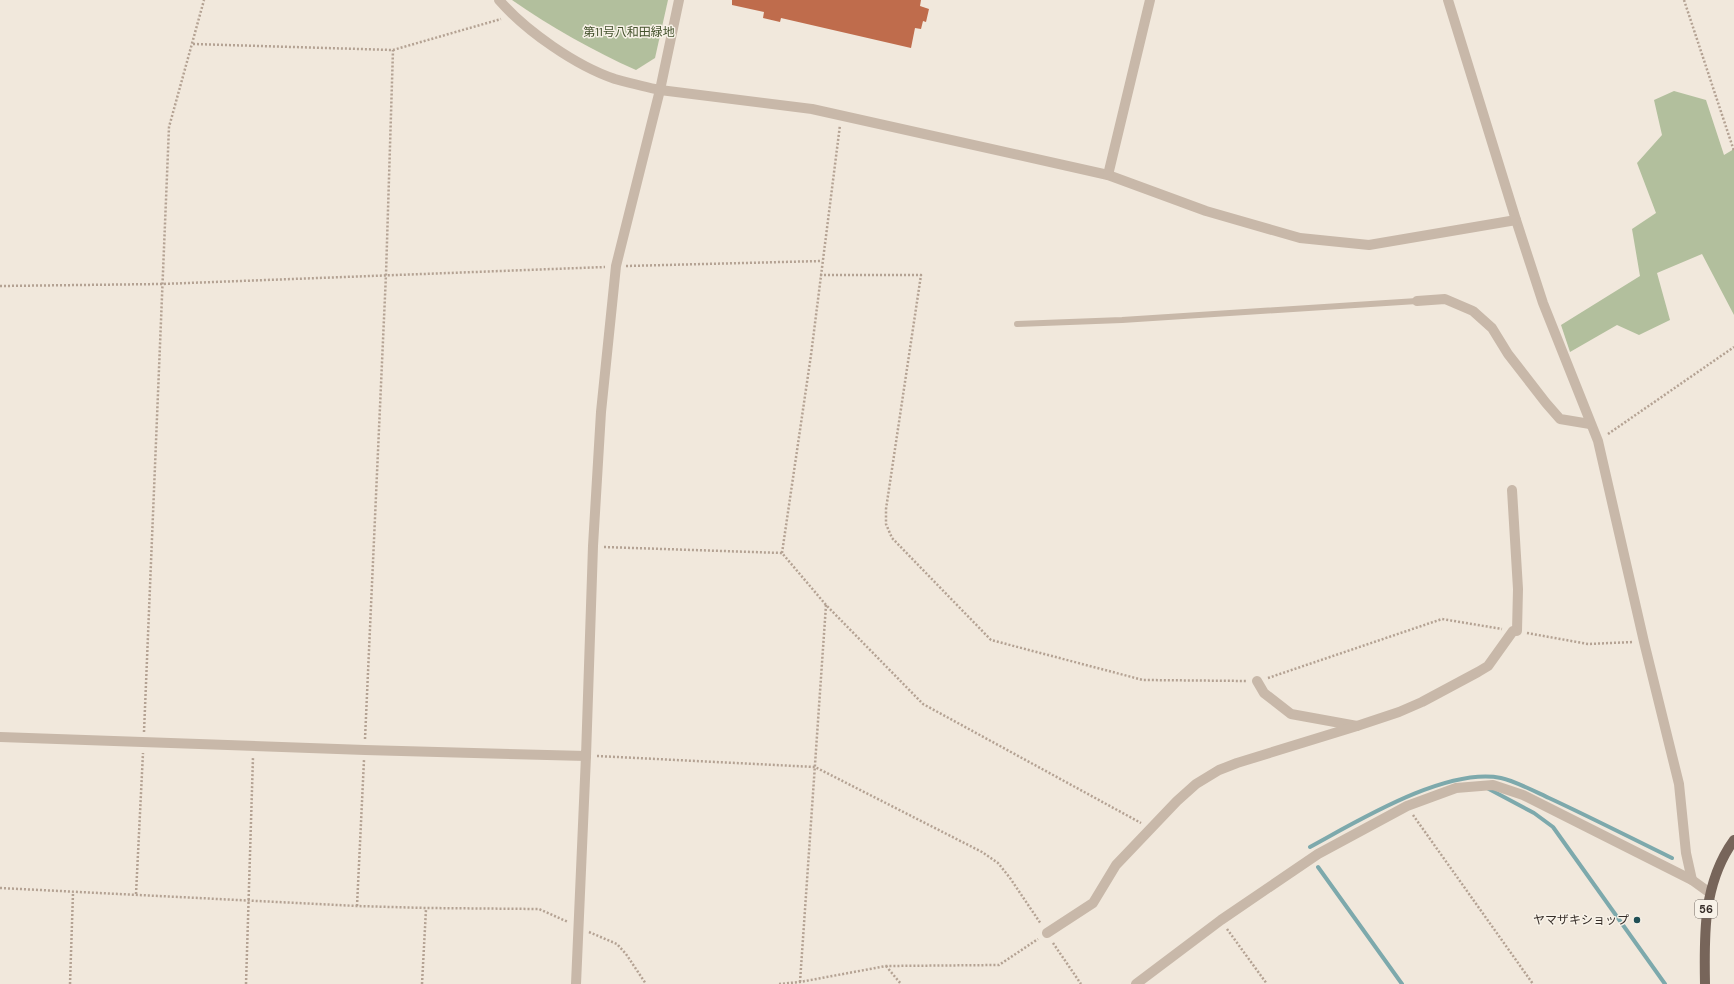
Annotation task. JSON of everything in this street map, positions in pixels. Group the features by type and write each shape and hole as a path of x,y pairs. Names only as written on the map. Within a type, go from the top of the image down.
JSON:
{"main road":[{"name":"56","path":"1705,984 1704,938 1706,911 1715,876 1734,840"}],"street":[{"path":"499,0 513,16 545,40 579,62 614,78 660,90 812,108 1108,175 1206,211 1300,238 1369,245 1516,220"},
{"path":"576,984 577,926 586,756 592,546 601,412 616,266 660,90 679,0"},
{"path":"1108,175 1150,0"},
{"path":"1448,0 1543,303 1598,441 1644,642 1679,784 1686,853 1692,880"},
{"path":"1417,301 1445,299 1473,311 1492,328 1508,354 1560,419 1590,424"},
{"path":"1047,933 1093,903 1116,864 1196,784 1219,770 1405,710 1488,666 1515,631 1518,589 1512,490"},
{"path":"1257,681 1264,693 1291,714 1357,726"},
{"path":"0,738 586,756"},
{"path":"1136,984 1221,920 1318,854 1407,806 1456,788 1493,785 1523,795 1692,880 1710,893"}],"lane":[{"path":"1017,324 1122,320 1417,301"}],"path":[{"path":"136,894 144,742 169,127 204,0"},
{"path":"1684,0 1734,151"},
{"path":"193,44 393,50 513,16"},
{"path":"358,906 386,274 393,50"},
{"path":"782,553 811,355 820,275 842,115"},
{"path":"0,286 162,284 616,266 822,262"},
{"path":"820,275 921,275 886,509 886,524 892,538 991,640 1143,680 1257,681 1442,619 1588,644 1644,642"},
{"path":"1598,441 1734,347"},
{"path":"592,546 782,553 826,605 923,704 1150,829"},
{"path":"800,982 826,605"},
{"path":"246,984 254,746"},
{"path":"586,756 815,767 982,852 998,863 1010,878 1081,984"},
{"path":"1407,806 1533,984"},
{"path":"0,888 73,893 136,894 358,906 539,909 617,944 646,984"},
{"path":"70,984 73,893"},
{"path":"422,984 426,908"},
{"path":"1221,920 1267,984"},
{"path":"779,984 800,982 886,966 999,965 1047,933"},
{"path":"886,966 901,984"}],"green space":[{"name":"第11号八和田緑地","path":"512,0 668,0 655,58 636,70 572,38"},
{"path":"1674,91 1706,100 1724,155 1734,149 1734,315 1702,254 1657,273 1670,320 1639,335 1617,325 1570,352 1561,325 1640,276 1632,229 1656,213 1637,163 1662,135 1654,100"}],"building":[{"path":"732,0 921,0 920,6 929,9 926,22 923,21 921,29 915,28 911,48 781,18 780,22 763,18 764,12 732,5"}],"waterway":[{"path":"1310,847 1377,811 1429,788 1455,780 1479,777 1507,779 1519,784 1672,858"},
{"path":"1487,788 1534,813 1553,827 1665,984"},
{"path":"1318,867 1402,984"}],"place":[{"name":"ヤマザキショップ","path":"1637,920"}]}
